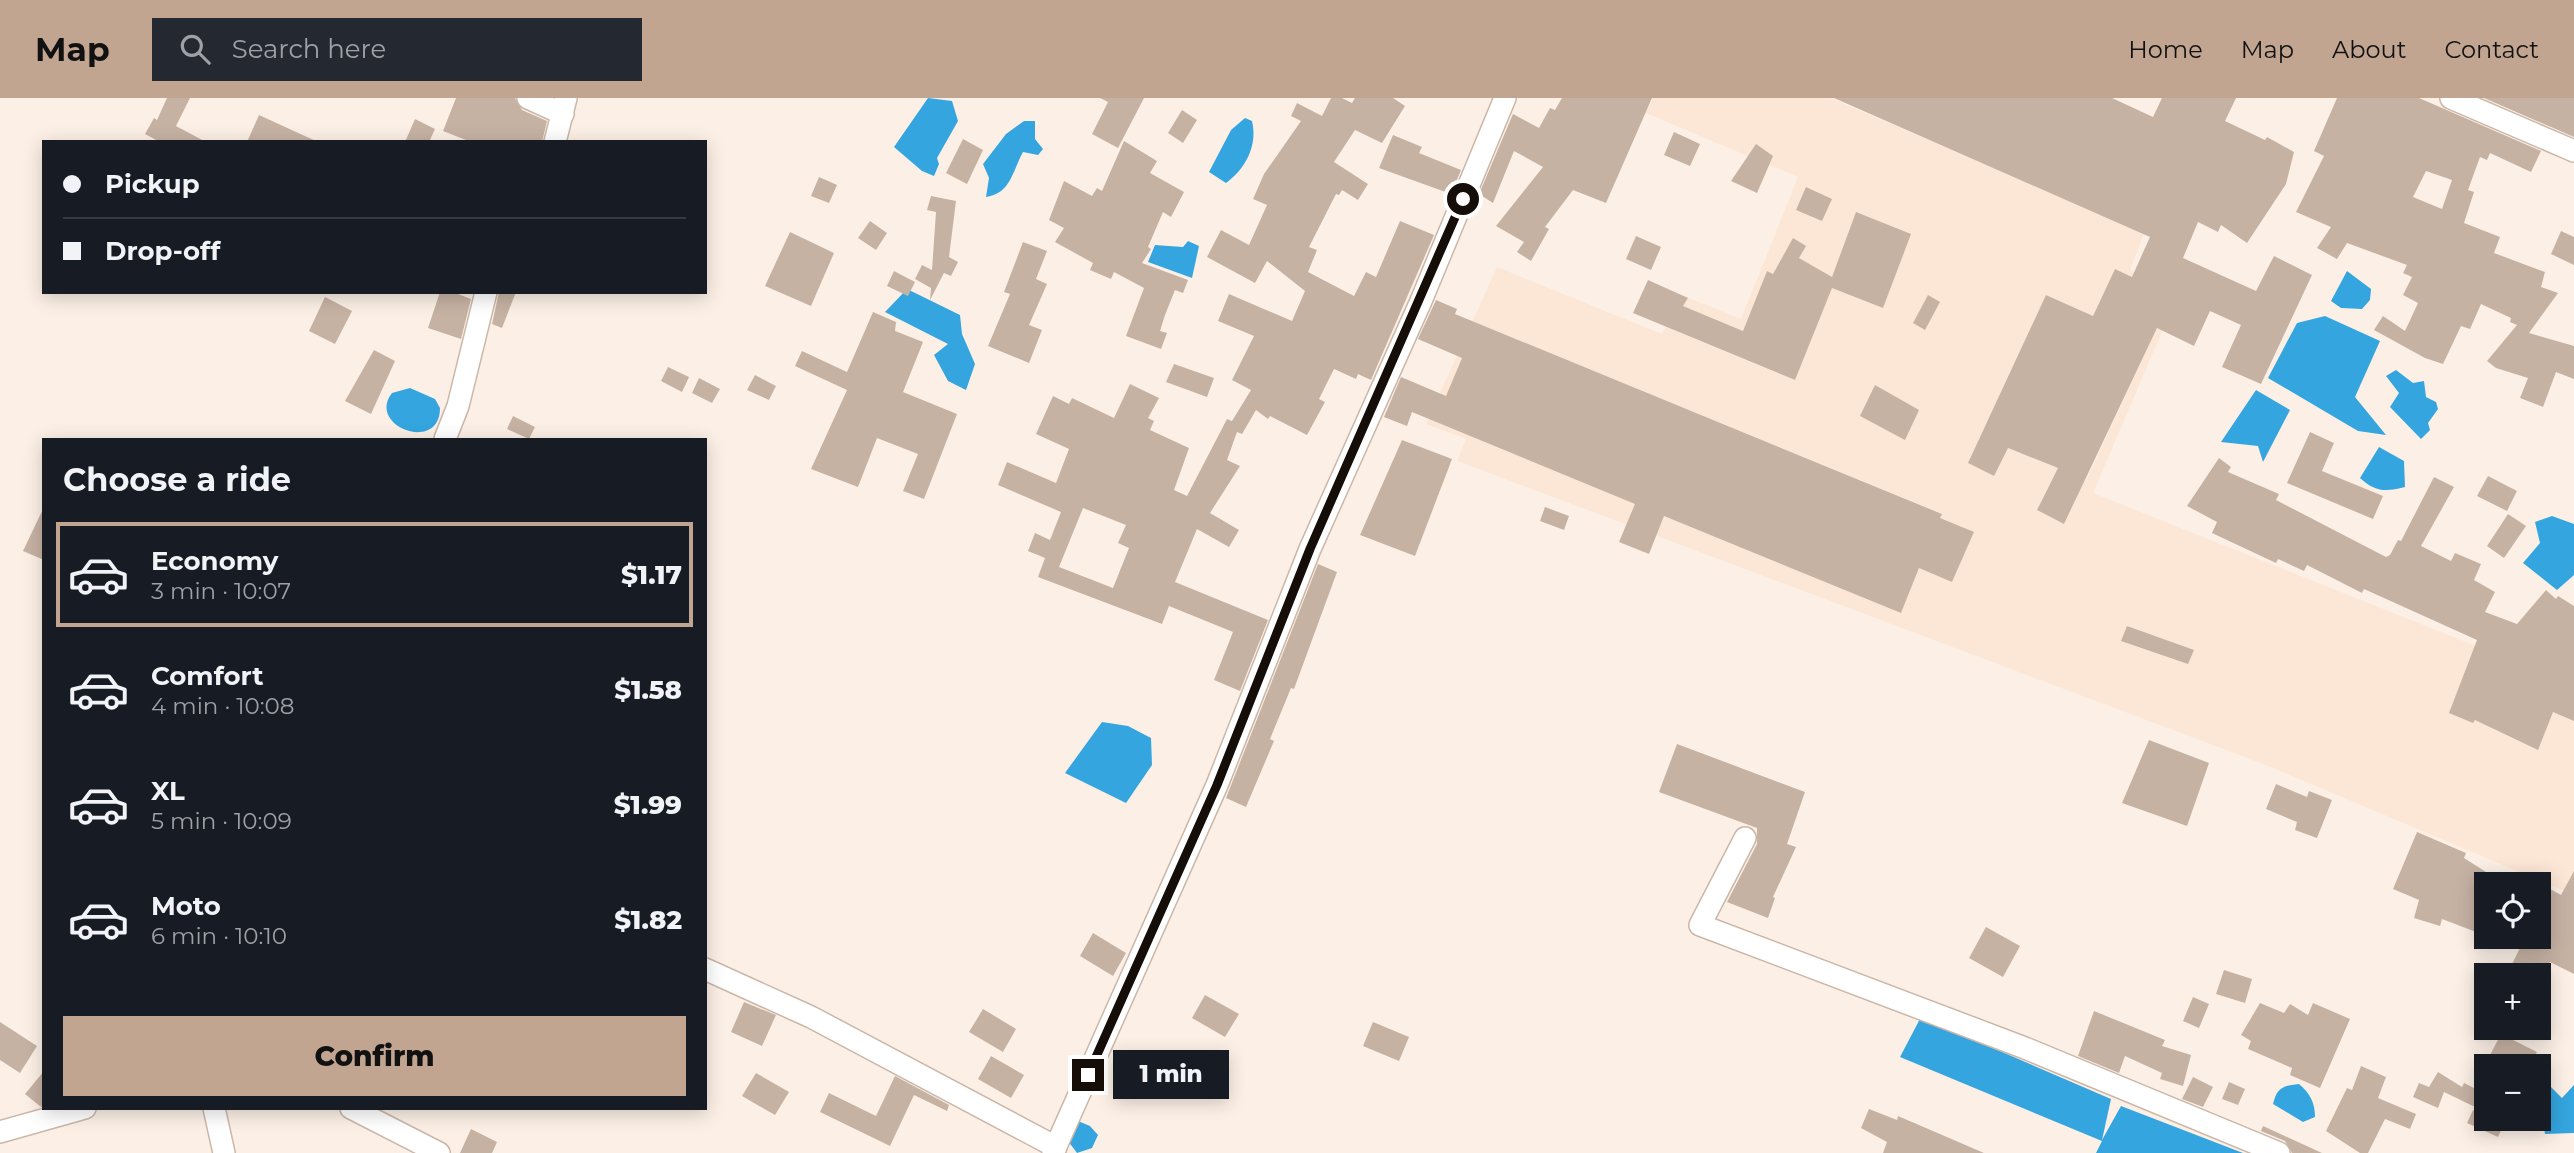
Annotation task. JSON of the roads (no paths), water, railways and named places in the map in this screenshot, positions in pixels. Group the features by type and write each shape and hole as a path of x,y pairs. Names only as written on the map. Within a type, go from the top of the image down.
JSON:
{"street":[{"path":"528,98 564,106 556,140"},
{"path":"707,970 811,1017 1055,1150 1217,785 1310,549 1421,301 1505,98"},
{"path":"2451,98 2574,151"},
{"path":"444,438 458,406 486,294"},
{"path":"1745,838 1700,925 2025,1048 2279,1153"},
{"path":"0,1132 78,1110"},
{"path":"214,1110 224,1153"},
{"path":"355,1110 439,1153"}],"water":[{"path":"928,98 952,101 958,121 937,158 939,164 934,176 922,171 894,147"},
{"path":"1245,118 1252,121 1251,148 1239,171 1226,183 1209,172 1231,130"},
{"path":"1024,121 1035,121 1035,139 1043,149 1038,155 1023,152 1006,186 994,195 986,197 989,178 983,164 1006,134"},
{"path":"1188,241 1199,246 1192,278 1148,262 1155,245 1183,247"},
{"path":"2347,271 2371,289 2370,300 2362,309 2341,308 2331,301"},
{"path":"907,289 960,315 962,334 975,364 966,390 948,381 934,355 948,344 885,312"},
{"path":"2325,316 2380,341 2355,397 2386,435 2358,431 2268,378 2297,323"},
{"path":"2396,370 2413,383 2424,381 2426,397 2436,402 2438,409 2428,423 2430,430 2421,439 2390,407 2399,393 2386,376"},
{"path":"410,388 435,399 440,408 437,422 429,430 406,430 389,416 387,405 392,393"},
{"path":"2256,390 2290,410 2263,462 2258,446 2221,442"},
{"path":"2379,447 2404,461 2405,487 2381,490 2360,478"},
{"path":"2552,516 2574,524 2574,575 2557,590 2523,563 2540,543 2535,522"},
{"path":"1102,722 1128,726 1151,738 1152,765 1126,803 1065,773"},
{"path":"1921,1017 2111,1099 2102,1140 2121,1106 2243,1153 2096,1153 2102,1141 1900,1057"},
{"path":"2299,1084 2311,1099 2315,1112 2315,1117 2303,1122 2273,1104 2276,1094 2282,1088"},
{"path":"2574,1085 2574,1133 2545,1134 2545,1131 2551,1131 2551,1087 2562,1098"},
{"path":"1078,1121 1090,1126 1098,1135 1092,1148 1077,1153 1068,1141"}]}
